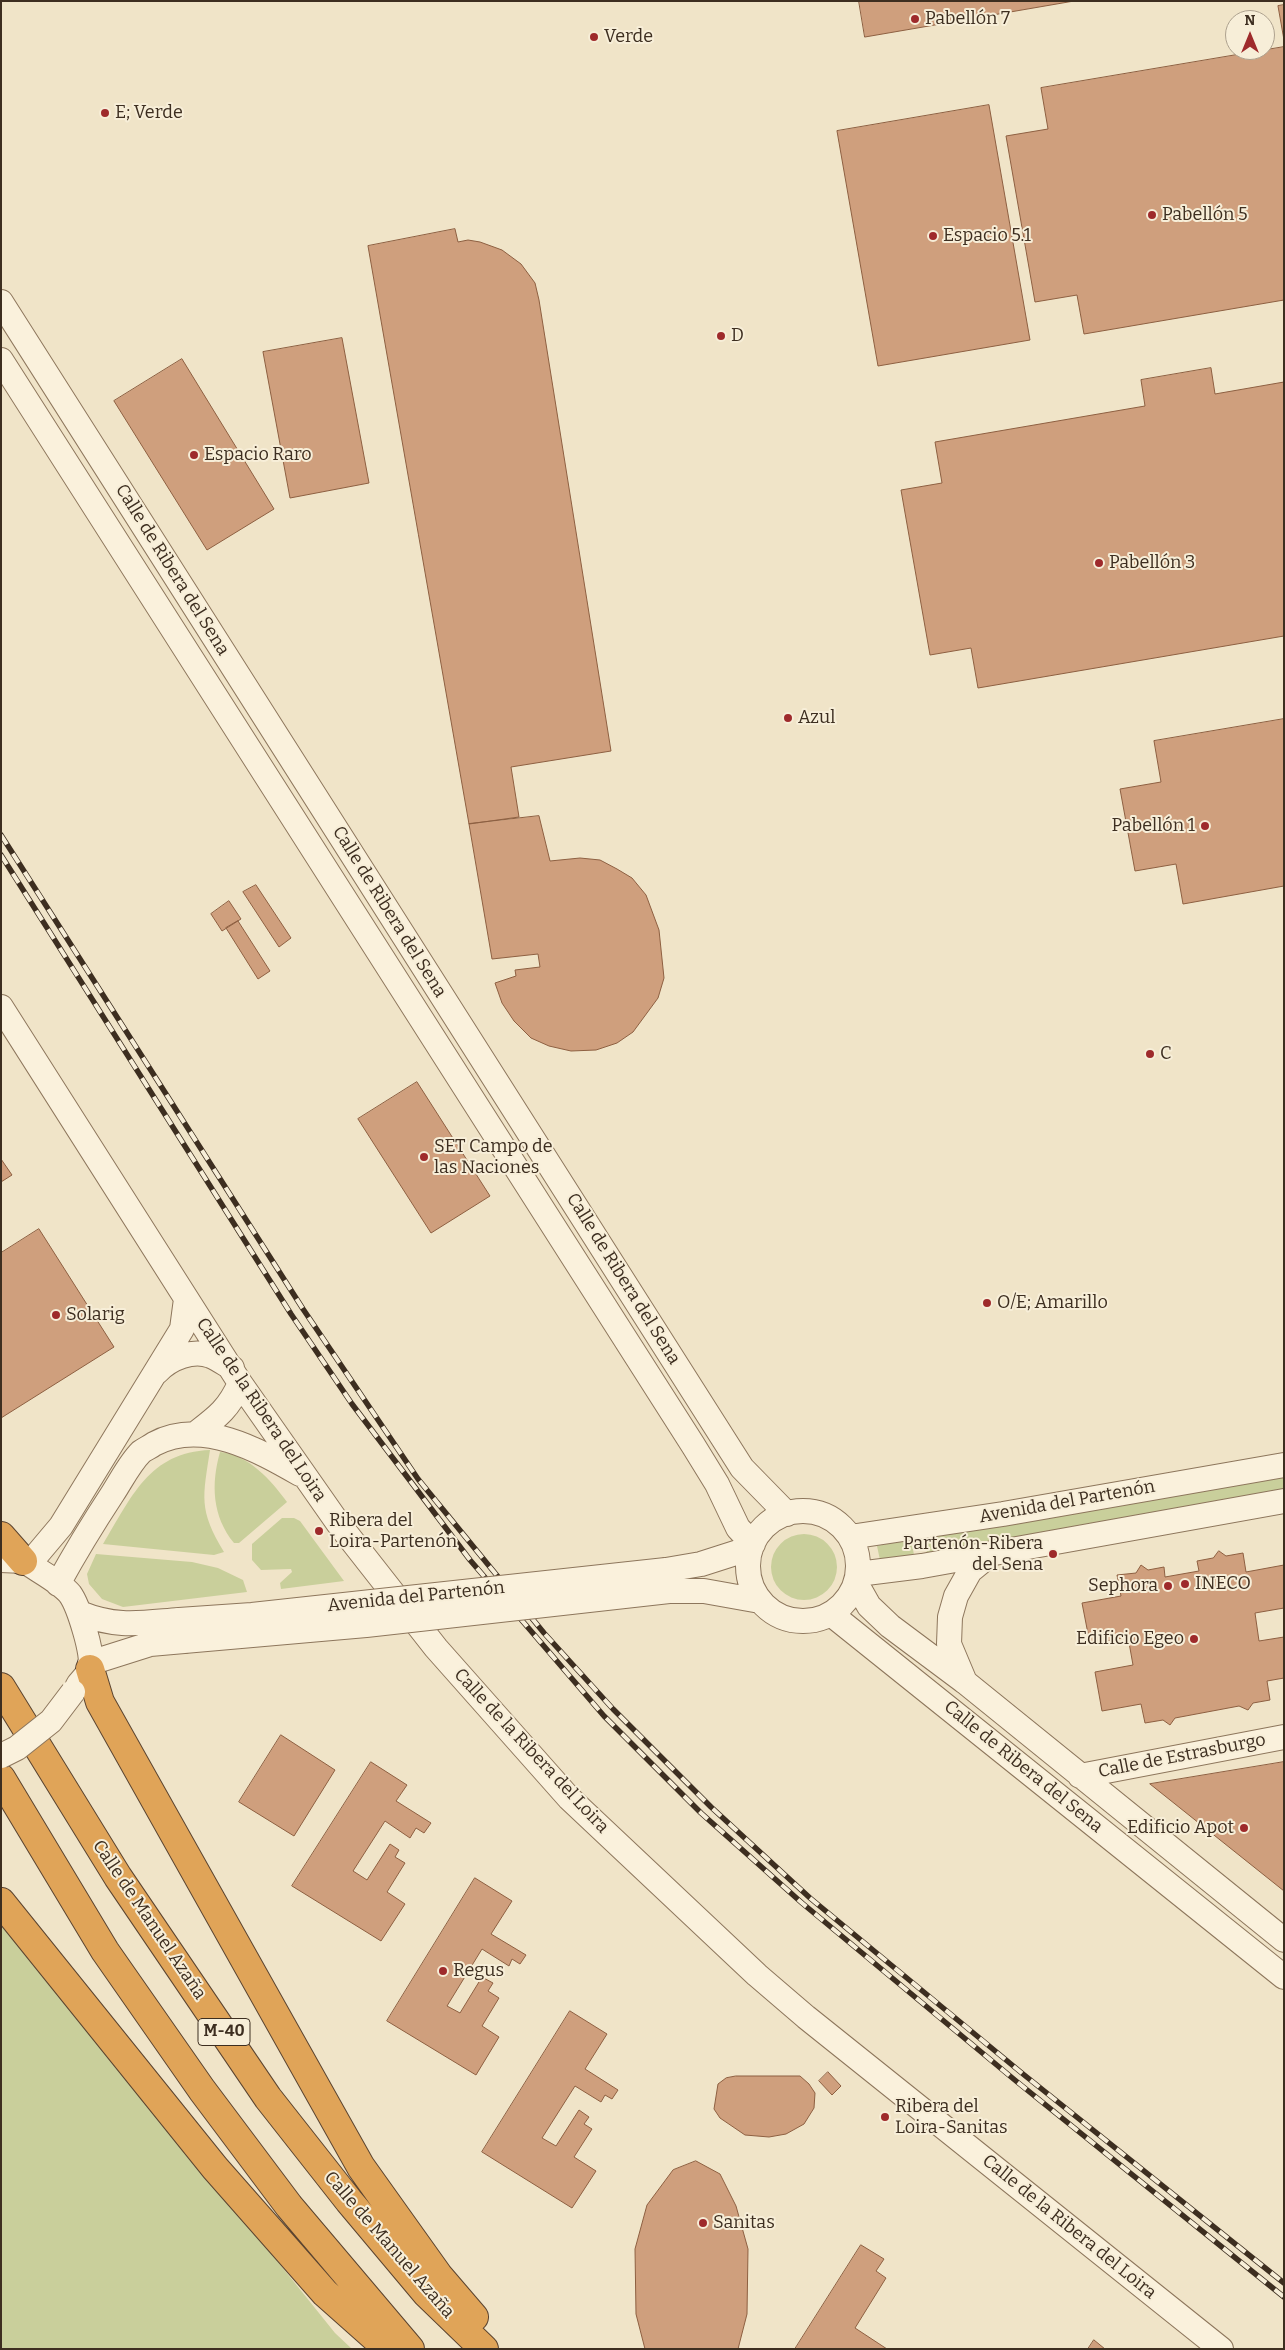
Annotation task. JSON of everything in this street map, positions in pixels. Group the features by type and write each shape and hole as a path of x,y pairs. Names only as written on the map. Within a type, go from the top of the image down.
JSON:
{"highway":[{"path":"1,1536 18,1562"},
{"path":"90,1666 100,1702 361,2167 438,2275 501,2349"},
{"name":"Calle de Manuel Azaña","path":"1,1687 118,1877 268,2098 349,2202 421,2287 484,2349"},
{"name":"M-40","path":"1,1778 104,1951 202,2090 289,2206 410,2349"},
{"path":"1,1902 215,2168 325,2293 388,2349"}],"street":[{"name":"Calle de Ribera del Sena","path":"1,302 742,1468 787,1514"},
{"name":"Calle de Ribera del Sena","path":"1,360 693,1445 717,1484 738,1528 752,1546"},
{"name":"Calle de la Ribera del Loira","path":"1,1007 186,1299 304,1476 338,1523 436,1648 569,1798 757,1975 799,2011 1221,2349"},
{"path":"1,1756 17,1748 51,1721 90,1666 87,1638 80,1613 70,1594 58,1584 18,1562 61,1526 182,1330 186,1299"},
{"path":"151,1379 164,1365 180,1357 195,1354 211,1356 236,1376 233,1400 224,1411 195,1434"},
{"path":"58,1584 83,1539 142,1451 161,1441 195,1434 229,1440 260,1452 304,1476"},
{"name":"Avenida del Partenón","path":"850,1537 1004,1514 1284,1465"},
{"path":"857,1579 1284,1501"},
{"path":"805,1511 822,1515 838,1523 850,1537 857,1554 857,1579 846,1601 832,1614 816,1620 799,1621 783,1617 768,1609 760,1601 750,1581 748,1564 752,1546 767,1525 787,1514 805,1511"},
{"name":"Avenida del Partenón","path":"80,1613 119,1625 181,1630 366,1625 668,1580 702,1564 752,1546"},
{"path":"965,1682 949,1644 950,1617 956,1596 970,1571 992,1553"},
{"name":"Calle de Ribera del Sena","path":"857,1579 869,1606 890,1626 965,1682 1284,1940"},
{"name":"Avenida del Partenón","path":"668,1580 704,1591 760,1601"},
{"name":"Calle de Ribera del Sena","path":"832,1614 1284,1977"},
{"name":"Avenida del Partenón","path":"90,1666 150,1644 181,1630"},
{"name":"Calle de Estrasburgo","path":"1080,1776 1284,1737"}],"green space":[{"path":"210,1450 204,1492 206,1513 224,1552 214,1555 103,1544 133,1495 144,1480 157,1468 171,1459 189,1453"},
{"path":"220,1452 231,1454 250,1463 274,1485 287,1502 239,1543 234,1543 221,1522 215,1499 215,1476"},
{"path":"1284,1474 1284,1491 927,1553 924,1537"},
{"path":"282,1518 294,1518 300,1521 344,1581 281,1589 280,1583 292,1572 291,1569 261,1570 252,1560 252,1544"},
{"path":"804,1534 817,1536 827,1544 835,1554 837,1567 835,1580 827,1590 817,1598 804,1600 791,1598 781,1590 773,1580 771,1567 773,1554 781,1544 791,1536"},
{"path":"911,1539 914,1555 880,1560 877,1546"},
{"path":"96,1554 192,1562 218,1568 243,1580 247,1592 123,1607 102,1599 89,1584 87,1574"},
{"path":"1,1917 335,2333 352,2349 1,2349"}],"building":[{"name":"Pabellón 7","path":"859,1 1074,1 865,37"},
{"path":"1284,5 1284,40 1278,6"},
{"name":"Pabellón 5","path":"1284,47 1284,300 1084,334 1077,295 1035,302 1006,136 1048,129 1041,88 1225,57 1225,60 1275,60 1275,49"},
{"name":"Espacio 5.1","path":"989,105 1030,340 878,366 837,131"},
{"path":"455,229 458,242 468,240 480,242 502,250 521,264 535,283 611,751 511,767 519,817 469,824 368,246"},
{"path":"342,338 369,483 290,498 263,352"},
{"name":"Espacio Raro","path":"182,359 274,509 207,550 114,401"},
{"name":"Pabellón 3","path":"1211,368 1215,394 1284,382 1284,636 978,688 971,648 930,655 901,490 942,483 935,442 1145,406 1141,380"},
{"name":"Pabellón 1","path":"1284,719 1284,886 1183,904 1176,864 1135,871 1120,789 1161,782 1154,741"},
{"path":"539,816 550,861 580,858 600,860 632,878 646,895 659,930 664,978 658,998 633,1032 617,1043 596,1050 571,1051 549,1046 531,1038 514,1021 502,1003 495,983 516,976 515,970 540,967 538,954 492,959 469,824"},
{"path":"256,885 291,938 279,947 243,892"},
{"path":"229,901 241,919 222,931 211,914"},
{"path":"238,921 270,971 258,979 226,928"},
{"name":"SET Campo de las Naciones","path":"417,1082 490,1196 431,1233 358,1119"},
{"path":"1,1159 12,1175 1,1182"},
{"path":"39,1229 114,1347 1,1418 1,1253"},
{"name":"Edificio Egeo","path":"1219,1551 1226,1556 1243,1553 1246,1572 1284,1565 1284,1608 1255,1613 1259,1641 1284,1637 1284,1678 1267,1681 1270,1700 1253,1703 1248,1710 1239,1706 1175,1718 1170,1725 1163,1720 1145,1723 1141,1704 1102,1711 1095,1672 1133,1665 1128,1637 1090,1644 1082,1603 1121,1596 1117,1575 1136,1573 1141,1565 1148,1570 1164,1567 1165,1577 1199,1571 1197,1561 1213,1558"},
{"path":"281,1735 335,1770 294,1836 239,1802"},
{"path":"371,1762 407,1785 396,1801 431,1823 424,1833 416,1828 410,1838 385,1821 353,1871 367,1880 390,1844 399,1850 395,1857 405,1863 387,1892 405,1904 381,1941 292,1886"},
{"name":"Edificio Apot","path":"1284,1762 1284,1891 1150,1784"},
{"name":"Regus","path":"475,1878 512,1901 491,1934 526,1955 520,1964 512,1959 509,1966 482,1949 447,2006 460,2013 482,1977 493,1983 488,1991 499,1998 482,2026 499,2037 476,2075 387,2021"},
{"path":"570,2011 607,2034 585,2069 618,2090 612,2099 605,2095 601,2102 575,2086 542,2138 556,2146 579,2110 589,2117 584,2124 592,2129 574,2157 596,2171 572,2208 482,2152"},
{"path":"828,2072 841,2086 832,2095 819,2081"},
{"path":"736,2076 800,2076 815,2093 814,2108 804,2124 786,2134 769,2137 745,2135 720,2118 714,2109 718,2084 726,2078"},
{"path":"696,2161 720,2174 736,2206 748,2249 747,2314 738,2349 645,2349 636,2314 635,2249 647,2205 673,2170"},
{"path":"861,2245 884,2259 876,2271 886,2278 855,2328 887,2349 795,2349"},
{"path":"1094,2340 1105,2349 1088,2349"}],"railway":[{"path":"1,835 303,1309 418,1479 544,1633 613,1709 711,1807 810,1898 1023,2074 1284,2283"},
{"path":"1,855 291,1314 352,1404 470,1560 604,1716 701,1813 802,1903 1016,2081 1284,2297"}],"place":[{"name":"Pabellón 7","path":"915,19"},
{"name":"Verde","path":"594,37"},
{"name":"E; Verde","path":"105,113"},
{"name":"Pabellón 5","path":"1152,215"},
{"name":"Espacio 5.1","path":"933,236"},
{"name":"D","path":"721,336"},
{"name":"Espacio Raro","path":"194,455"},
{"name":"Pabellón 3","path":"1099,563"},
{"name":"Azul","path":"788,718"},
{"name":"Pabellón 1","path":"1205,826"},
{"name":"C","path":"1150,1054"},
{"name":"SET Campo de las Naciones","path":"424,1157"},
{"name":"O/E; Amarillo","path":"987,1303"},
{"name":"Solarig","path":"56,1315"},
{"name":"Ribera del Loira-Partenón","path":"319,1531"},
{"name":"Partenón-Ribera del Sena","path":"1053,1554"},
{"name":"INECO","path":"1185,1584"},
{"name":"Sephora","path":"1168,1586"},
{"name":"Edificio Egeo","path":"1194,1639"},
{"name":"Edificio Apot","path":"1244,1828"},
{"name":"Regus","path":"443,1971"},
{"name":"Ribera del Loira-Sanitas","path":"885,2117"},
{"name":"Sanitas","path":"703,2223"}]}
